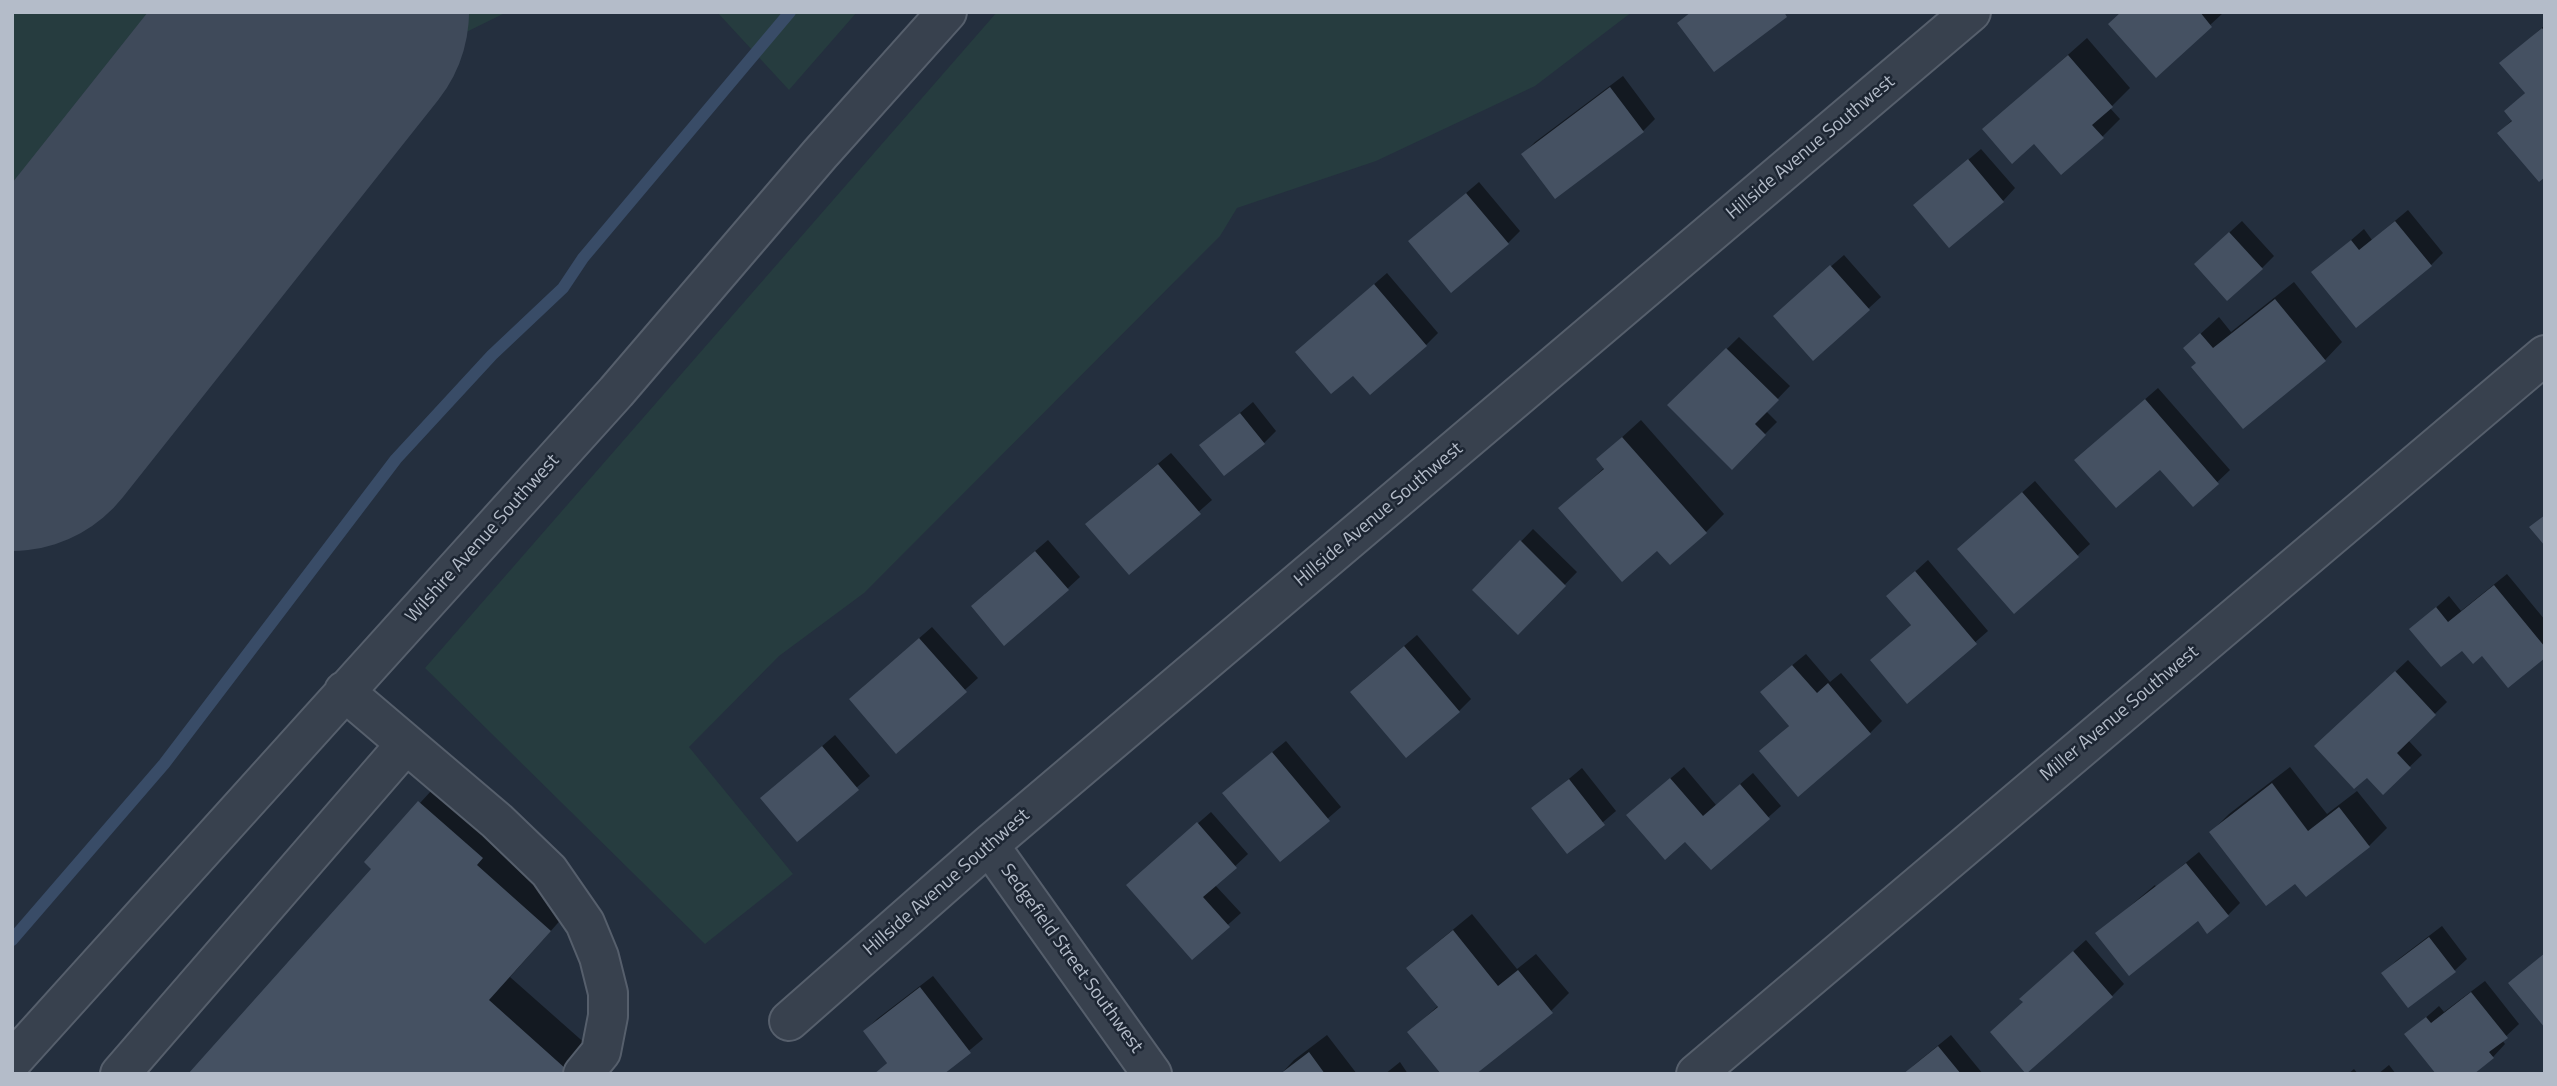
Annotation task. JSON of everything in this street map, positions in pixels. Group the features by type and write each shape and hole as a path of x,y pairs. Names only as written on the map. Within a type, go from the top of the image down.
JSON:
{"street":[{"name":"Wilshire Avenue Southwest","path":"12,1061 616,392 820,153 947,12"},
{"name":"Hillside Avenue Southwest","path":"789,1021 989,845 1971,12"},
{"name":"Miller Avenue Southwest","path":"1696,1074 2545,355"},
{"path":"344,691 497,821 549,871 584,923 599,957 608,993 608,1016 601,1052 583,1074"},
{"path":"120,1074 407,744"},
{"name":"Sedgefield Street Southwest","path":"989,845 1152,1074"}],"green space":[{"path":"12,12 201,12 12,254"},
{"path":"430,12 507,12 446,42 356,122"},
{"path":"717,12 857,12 789,90"},
{"path":"997,12 1632,12 1535,86 1376,161 1237,208 1220,236 864,593 779,656 689,747 793,874 705,944 425,668"}],"building":[{"path":"1691,12 1784,12 1787,17 1714,72 1677,23"},
{"path":"2121,12 2200,12 2212,27 2156,78 2108,24"},
{"path":"2542,28 2545,32 2545,177 2539,182 2497,133 2512,121 2504,111 2525,93 2499,63"},
{"path":"2068,55 2113,107 2092,125 2104,138 2061,175 2034,144 2012,164 1982,129"},
{"path":"1610,87 1644,132 1555,199 1521,154"},
{"path":"1968,159 2004,202 1949,248 1913,205"},
{"path":"1466,193 1509,244 1451,293 1408,241"},
{"path":"2395,221 2432,266 2356,328 2311,272 2351,240 2359,250"},
{"path":"2229,232 2263,269 2227,301 2194,264"},
{"path":"1830,265 1870,310 1813,361 1773,316"},
{"path":"1374,284 1427,346 1370,395 1353,376 1331,394 1295,352"},
{"path":"2275,299 2326,361 2243,429 2191,367 2196,363 2183,348 2200,333 2213,348"},
{"path":"1726,348 1779,400 1755,424 1766,435 1732,470 1667,405"},
{"path":"2145,399 2219,484 2193,507 2160,470 2116,508 2074,460"},
{"path":"1240,413 1265,444 1224,476 1199,445"},
{"path":"1622,437 1707,533 1670,565 1657,551 1622,582 1558,508 1604,469 1596,459"},
{"path":"1158,464 1201,514 1129,575 1085,524"},
{"path":"2022,492 2079,557 2014,614 1957,549"},
{"path":"2545,515 2545,546 2529,527"},
{"path":"1520,540 1566,586 1518,635 1472,590"},
{"path":"1035,551 1069,590 1004,646 971,606"},
{"path":"1915,571 1977,644 1907,704 1870,660 1911,625 1886,596"},
{"path":"2494,585 2545,647 2545,658 2508,688 2482,656 2473,664 2462,651 2441,667 2409,629 2436,607 2448,622"},
{"path":"919,638 967,692 896,754 849,699"},
{"path":"1404,646 1460,712 1406,758 1350,692"},
{"path":"1792,665 1817,693 1828,683 1871,734 1798,797 1759,751 1789,726 1760,692"},
{"path":"2395,671 2436,715 2397,753 2411,768 2383,795 2367,778 2354,789 2314,746"},
{"path":"822,746 859,790 797,842 760,798"},
{"path":"1272,752 1330,821 1280,862 1222,793"},
{"path":"1670,778 1703,816 1740,784 1770,819 1711,870 1685,842 1665,860 1626,815"},
{"path":"1569,779 1605,825 1567,854 1531,808"},
{"path":"2272,783 2308,831 2339,807 2370,847 2306,897 2295,884 2266,906 2209,832"},
{"path":"418,801 483,858 477,865 551,931 489,1000 566,1069 562,1074 188,1074 371,869 364,862"},
{"path":"1197,822 1237,868 1203,897 1230,927 1192,960 1126,885"},
{"path":"2186,863 2229,916 2207,934 2198,921 2129,976 2095,933"},
{"path":"1453,930 1498,986 1518,970 1553,1013 1476,1074 1441,1074 1407,1032 1438,1007 1406,968"},
{"path":"2429,937 2456,972 2408,1008 2381,973"},
{"path":"2073,951 2113,997 2026,1074 1990,1032 2023,1002 2019,999"},
{"path":"2545,953 2545,1028 2508,983"},
{"path":"920,987 971,1053 944,1074 874,1074 887,1063 863,1031"},
{"path":"2471,992 2508,1038 2489,1052 2494,1058 2474,1074 2436,1074 2404,1034 2426,1017 2431,1023"},
{"path":"1938,1046 1961,1074 1903,1074"},
{"path":"1309,1052 1325,1074 1280,1074"}],"waterway":[{"path":"12,940 164,764 396,459 492,355 563,288 583,258 790,12"}],"runway":[{"path":"12,410 328,12"}]}
